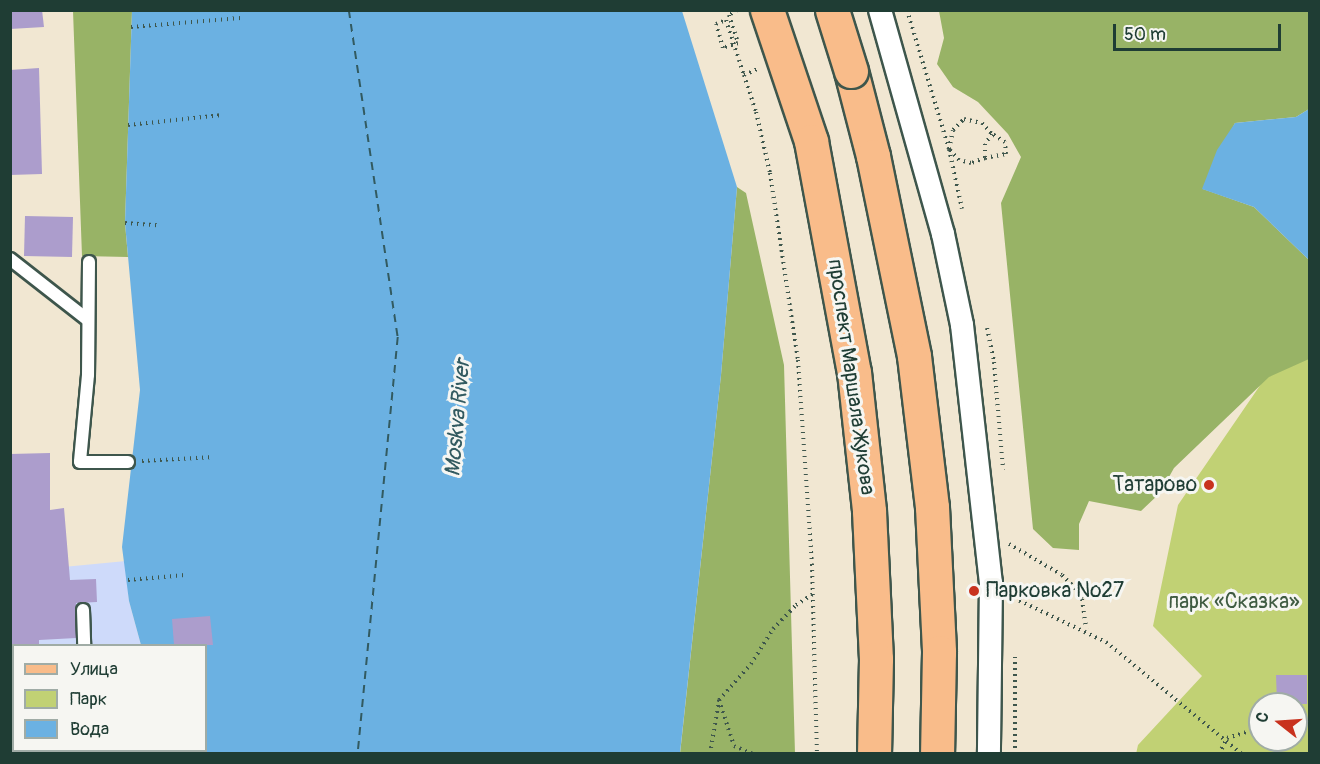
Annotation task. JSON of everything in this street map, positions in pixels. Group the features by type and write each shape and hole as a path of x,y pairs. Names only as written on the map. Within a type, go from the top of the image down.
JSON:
{"main road":[{"name":"проспект Маршала Жукова","path":"768,10 811,141 854,372 869,511 876,659 874,753"},
{"path":"832,10 873,156 914,356 932,507 939,652 937,753"}],"street":[{"path":"880,10 943,234 962,325 991,583 989,753"}],"lane":[{"path":"10,259 88,320"},
{"path":"89,262 88,375 80,462 128,462"},
{"path":"83,610 84,644"}],"path":[{"path":"737,10 729,15 738,43 730,45 723,48 716,24 726,20 733,40 736,50 739,60 756,112 770,172 798,360 813,594 817,753"},
{"path":"131,27 241,18"},
{"path":"128,125 222,115"},
{"path":"964,120 982,123 992,134 1005,142 1006,154 985,158 971,163 959,160 949,149 953,130 964,120"},
{"path":"985,158 985,144 992,134"},
{"path":"125,223 157,225"},
{"path":"128,462 213,457"},
{"path":"1009,544 1062,575 1075,588 1082,599 1086,629"},
{"path":"128,580 185,575"},
{"path":"710,753 719,700 751,664 773,629 796,605 813,594"},
{"path":"1014,609 1014,598 1086,629 1133,662 1227,738 1242,753"},
{"path":"1014,641 1015,753"},
{"path":"719,700 734,746 753,753"},
{"path":"1219,753 1227,738 1248,732"}],"shaded area":[{"path":"126,561 129,601 141,644 12,644 12,752 162,753 11,754 11,572"}],"green space":[{"path":"73,11 132,11 125,223 128,257 82,256"},
{"path":"939,11 1309,11 1309,109 1296,117 1235,123 1203,189 1254,207 1309,260 1309,359 1269,377 1174,468 1160,493 1141,511 1089,501 1079,524 1079,550 1053,548 1033,529 1001,203 1021,157 1008,134 978,102 953,87 937,64 944,38"},
{"path":"737,187 746,193 784,365 795,753 680,754 721,375"},
{"name":"парк «Сказка»","path":"1309,314 1309,753 1136,754 1138,745 1202,676 1153,626 1178,505"}],"water":[{"name":"Moskva River","path":"132,11 682,11 737,187 721,375 680,753 162,753 207,752 207,644 141,644 129,601 122,547 140,390 125,223"},
{"path":"1309,109 1309,260 1254,207 1202,189 1217,150 1235,123 1296,117"}],"building":[{"path":"10,10 42,10 44,27 10,29"},
{"path":"39,68 42,174 10,175 10,70"},
{"path":"25,216 73,217 72,257 24,256"},
{"path":"50,453 50,510 64,508 70,580 96,579 97,602 76,603 76,638 39,640 39,644 10,645 10,454"},
{"path":"210,616 213,645 174,644 172,619"},
{"path":"1276,675 1307,675 1307,692 1277,692"}],"ferry route":[{"path":"349,10 398,337 358,754"}],"place":[{"name":"Татарово","path":"1209,485"},
{"name":"Парковка №27","path":"974,591"}]}
